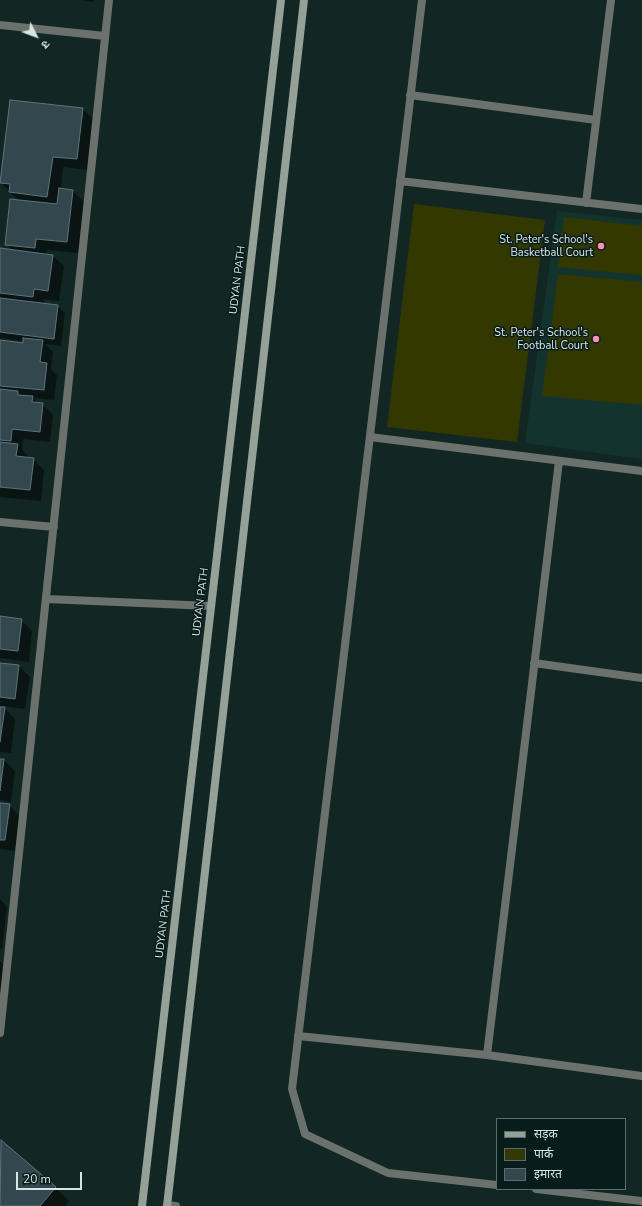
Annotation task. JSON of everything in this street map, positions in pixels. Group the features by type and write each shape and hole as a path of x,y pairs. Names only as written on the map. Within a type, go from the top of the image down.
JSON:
{"main road":[{"name":"UDYAN PATH","path":"142,1206 281,0"},
{"path":"167,1205 304,0"}],"street":[{"path":"0,1033 109,0"},
{"path":"422,0 292,1089 305,1134 388,1173 496,1185"},
{"path":"586,203 611,0"},
{"path":"0,25 105,36"},
{"path":"410,95 596,120"},
{"path":"400,181 642,210"},
{"path":"370,437 642,471"},
{"path":"487,1055 559,461"},
{"path":"0,522 54,527"},
{"path":"46,599 211,606"},
{"path":"534,662 642,678"},
{"path":"298,1036 487,1055 642,1076"},
{"path":"546,1190 642,1200"},
{"path":"167,1205 176,1206"}],"shaded area":[{"path":"557,211 642,220 642,459 525,443"}],"green space":[{"path":"414,204 545,220 517,442 387,427"},
{"name":"St. Peter's School's Basketball Court","path":"564,217 642,226 642,275 558,267"},
{"name":"St. Peter's School's Football Court","path":"558,274 642,282 642,405 542,396"}],"building":[{"path":"10,100 83,108 77,159 53,157 47,197 9,192 10,184 0,183"},
{"path":"59,188 73,190 67,242 36,239 35,248 5,245 10,199 57,204"},
{"path":"0,248 53,255 48,291 34,289 33,297 0,293"},
{"path":"0,298 58,305 54,339 0,332"},
{"path":"23,338 43,340 40,362 47,363 44,390 0,386 0,340 23,343"},
{"path":"0,389 18,391 18,395 33,396 32,402 43,403 40,432 12,429 11,441 0,440"},
{"path":"0,442 18,444 16,456 34,458 30,490 0,487"},
{"path":"0,616 22,619 18,651 0,649"},
{"path":"0,663 19,665 15,699 0,697"},
{"path":"0,707 5,707 0,742"},
{"path":"0,759 4,759 0,791"},
{"path":"0,803 10,804 5,840 0,840"},
{"path":"1,1140 56,1187 40,1206 0,1206"}],"place":[{"name":"St. Peter's School's Basketball Court","path":"601,246"},
{"name":"St. Peter's School's Football Court","path":"596,339"}]}
